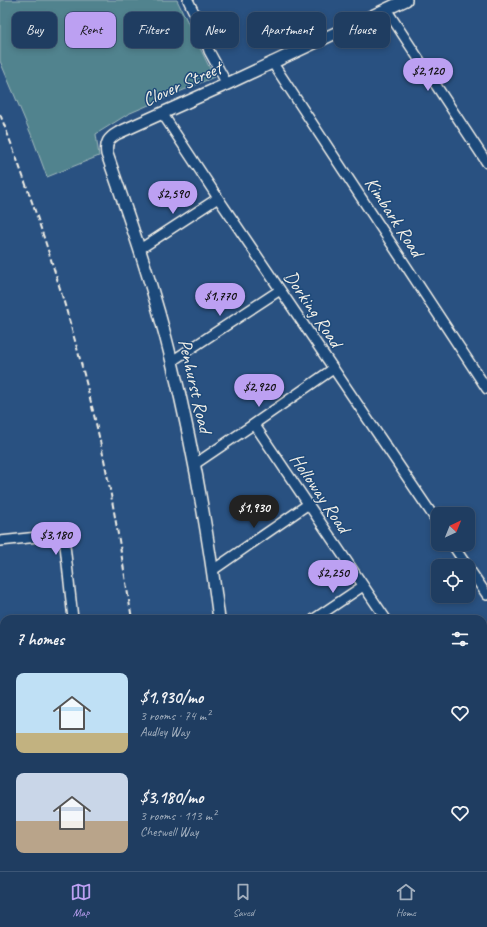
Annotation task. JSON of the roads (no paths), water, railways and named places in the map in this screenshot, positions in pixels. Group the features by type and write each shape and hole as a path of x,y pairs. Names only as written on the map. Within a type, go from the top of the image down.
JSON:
{"street":[{"path":"188,0 226,84"},
{"name":"Clover Street","path":"107,143 112,136 118,133 406,0"},
{"path":"386,9 487,163"},
{"name":"Kimbark Road","path":"272,62 487,389"},
{"name":"Dorking Road","path":"162,113 431,513"},
{"name":"Penhurst Road","path":"107,143 107,154 140,249 172,361 195,464 218,615"},
{"path":"140,249 218,198"},
{"path":"172,361 280,290"},
{"path":"195,464 333,369"},
{"name":"Holloway Road","path":"254,424 307,505 383,615"},
{"path":"212,570 307,505"},
{"path":"0,541 57,536 63,539 65,545 72,615"},
{"path":"475,578 487,596"},
{"path":"320,615 363,586"}],"railway":[{"path":"0,114 43,235 80,358 105,463 131,615"}]}
